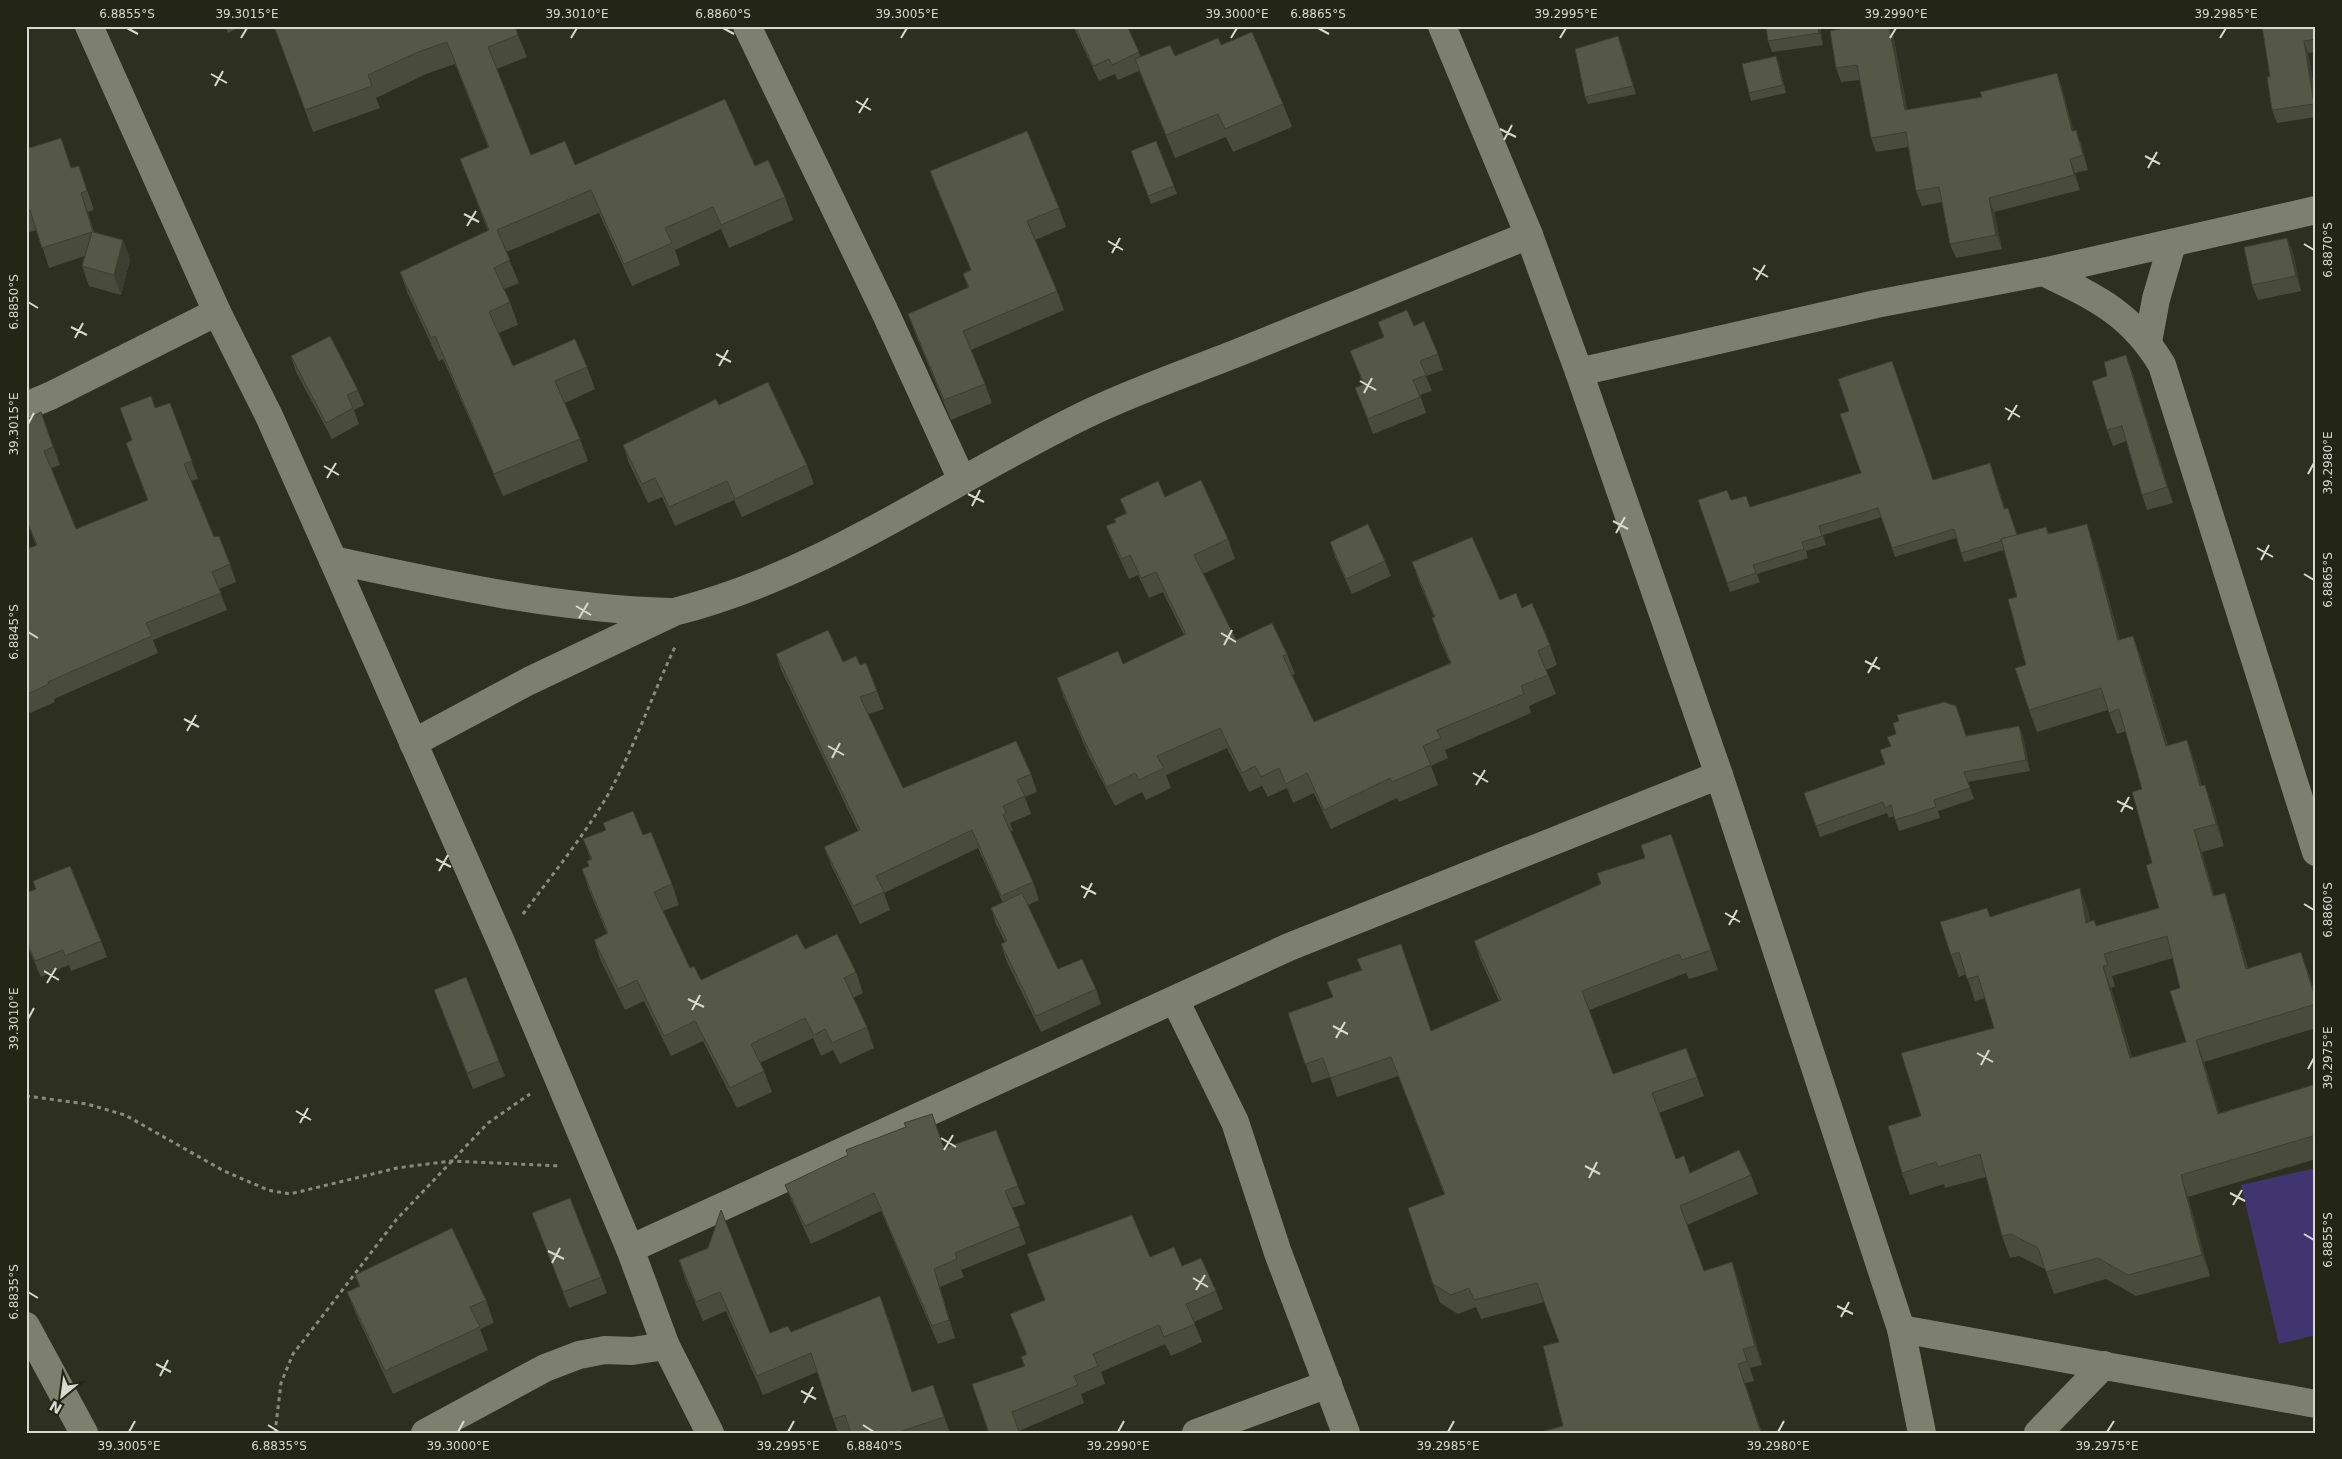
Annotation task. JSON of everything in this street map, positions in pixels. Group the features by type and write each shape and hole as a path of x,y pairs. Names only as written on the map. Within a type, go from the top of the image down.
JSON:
{"street":[{"path":"89,26 217,312 269,416 414,742 630,1248 666,1346 710,1433"},
{"path":"748,26 884,310 962,480"},
{"path":"1442,26 1529,235 1580,372 1719,775 1901,1329 1922,1433"},
{"path":"1580,372 1876,304 2043,272 2316,210"},
{"path":"414,742 529,681 685,609 798,568 869,533 962,480 1093,411 1529,235"},
{"path":"2148,342 2156,299 2172,244"},
{"path":"2043,272 2083,291 2116,310 2148,342 2162,365 2316,852"},
{"path":"26,406 50,396 217,312"},
{"path":"333,560 474,590 582,606 685,609"},
{"path":"630,1248 1289,947 1719,775"},
{"path":"1175,1000 1235,1122 1278,1253 1346,1433"},
{"path":"26,1326 84,1433"},
{"path":"1901,1329 2316,1404"},
{"path":"425,1433 544,1368 580,1355 605,1350 632,1352 666,1346"},
{"path":"2038,1433 2104,1365"},
{"path":"1196,1433 1328,1384"}],"path":[{"path":"501,942 577,841 609,793 685,609"},
{"path":"275,1433 281,1383 293,1354 396,1220 488,1123 557,1076"},
{"path":"26,1096 87,1104 125,1115 224,1171 268,1190 290,1194 396,1168 451,1161 596,1168"}],"shaded area":[{"path":"2316,1168 2316,1335 2279,1344 2241,1185"}],"building":[{"path":"274,26 515,26 518,35 488,47 531,155 565,141 575,165 725,99 755,166 768,160 785,197 721,225 713,207 665,228 672,243 624,264 591,190 497,230 510,260 494,268 510,302 489,312 513,366 575,339 587,367 555,381 580,439 494,474 435,336 431,338 400,272 489,230 460,159 489,147 447,42 418,52 368,75 372,86 305,110"},
{"path":"1075,26 1127,26 1139,52 1112,65 1109,59 1093,66"},
{"path":"1766,26 1818,26 1819,33 1768,41"},
{"path":"1853,26 1889,26 1905,110 1982,97 1980,92 2057,73 2072,131 2076,130 2083,155 2070,159 2074,175 1989,198 1996,235 1950,244 1939,187 1916,191 1906,132 1871,138 1857,65 1836,68 1830,31"},
{"path":"2262,26 2316,26 2316,39 2304,41 2314,104 2272,110 2267,77 2270,77"},
{"path":"1252,32 1283,104 1225,129 1218,114 1166,135 1135,59 1170,45 1175,56 1218,38 1221,45"},
{"path":"1618,36 1633,86 1585,97 1575,49"},
{"path":"1776,56 1783,85 1749,93 1742,64"},
{"path":"1027,131 1059,208 1027,221 1057,291 963,331 985,384 944,400 908,314 969,287 963,274 971,270 930,171"},
{"path":"61,138 71,168 79,166 87,191 81,193 93,232 123,240 114,275 82,266 92,232 42,248 30,210 26,212 26,149"},
{"path":"1156,141 1174,186 1148,196 1131,151"},
{"path":"2287,238 2296,276 2252,285 2244,247"},
{"path":"1407,310 1414,326 1424,321 1438,354 1420,361 1426,375 1413,380 1420,397 1368,419 1355,388 1364,384 1350,351 1384,337 1378,322"},
{"path":"330,336 358,390 347,395 353,408 326,423 291,356"},
{"path":"2126,355 2167,487 2142,495 2122,426 2107,430 2092,381 2107,376 2104,362"},
{"path":"1892,361 1933,480 1990,463 2004,509 2008,508 2017,535 1961,553 1954,529 1892,548 1878,508 1819,526 1822,536 1802,542 1804,549 1753,565 1756,573 1727,583 1698,500 1727,490 1731,500 1746,496 1750,507 1861,473 1840,414 1849,411 1838,379"},
{"path":"768,382 807,465 735,499 727,481 669,507 655,478 642,484 623,445 716,399 719,405"},
{"path":"151,396 155,408 170,403 192,461 184,464 214,537 219,536 230,564 212,572 221,593 146,623 152,636 48,682 49,684 26,695 26,555 29,554 27,549 37,545 26,519 26,420 41,412 53,447 44,451 76,529 148,500 126,443 132,440 120,408"},
{"path":"1201,480 1228,539 1194,555 1236,640 1272,623 1287,654 1283,656 1314,722 1451,663 1432,618 1435,617 1412,562 1472,537 1500,600 1516,593 1522,608 1532,603 1550,645 1538,651 1548,675 1521,686 1524,694 1437,730 1441,738 1423,746 1431,765 1392,782 1390,778 1324,810 1307,773 1286,784 1279,768 1261,777 1255,766 1242,773 1220,728 1157,756 1164,768 1139,780 1135,773 1107,787 1057,678 1118,651 1123,664 1186,634 1156,572 1141,578 1130,555 1122,559 1106,526 1116,522 1114,519 1127,513 1120,499 1158,481 1165,497"},
{"path":"1368,524 1385,561 1346,579 1330,542"},
{"path":"2087,524 2118,640 2133,636 2166,746 2187,740 2200,786 2205,785 2216,824 2194,830 2213,896 2225,893 2246,969 2301,952 2316,1001 2316,1004 2196,1040 2218,1114 2316,1084 2316,1135 2181,1175 2202,1255 2128,1275 2098,1258 2046,1272 2038,1248 2011,1234 2002,1236 1980,1154 1938,1167 1936,1162 1902,1173 1888,1126 1921,1116 1901,1053 1994,1028 1978,976 1967,979 1959,952 1951,955 1940,922 1987,908 1990,917 2080,888 2086,923 2094,920 2096,926 2159,908 2146,865 2152,863 2132,792 2142,789 2119,709 2109,713 2101,688 2029,710 2015,668 2026,665 2008,599 2017,597 2001,539 2046,527 2048,534","holes":["2167,936 2180,988 2170,991 2186,1042 2130,1058 2103,966 2108,965 2104,954"]},
{"path":"828,630 843,662 856,656 860,665 866,663 877,691 860,697 903,788 1016,741 1031,774 1017,780 1025,796 1003,806 1006,813 1003,815 1033,882 1001,896 972,830 876,876 884,892 853,906 824,847 860,830 776,654"},
{"path":"1944,702 1956,706 1966,736 2019,726 2026,760 1964,772 1970,788 1934,800 1936,807 1895,820 1891,805 1885,808 1883,802 1816,826 1804,793 1885,764 1880,750 1891,746 1887,737 1896,734 1893,723 1899,721 1897,715"},
{"path":"633,811 643,835 651,832 672,884 654,892 690,968 694,966 701,980 797,934 805,949 837,934 856,972 844,978 867,1027 832,1043 825,1029 814,1035 805,1018 751,1044 764,1071 730,1088 695,1021 664,1036 637,980 618,989 594,940 608,933 582,869 589,866 587,861 592,859 583,839 606,830 603,823"},
{"path":"1671,834 1711,950 1682,960 1679,954 1582,991 1613,1074 1686,1048 1697,1077 1652,1093 1676,1159 1684,1156 1690,1173 1739,1150 1751,1175 1680,1206 1704,1271 1732,1262 1755,1346 1743,1349 1747,1361 1738,1364 1761,1433 1544,1433 1544,1431 1563,1426 1543,1346 1559,1342 1537,1283 1474,1300 1469,1288 1451,1295 1433,1284 1408,1208 1445,1194 1391,1057 1330,1078 1323,1058 1305,1064 1288,1013 1333,997 1327,982 1362,970 1357,959 1401,944 1431,1031 1501,1000 1474,941 1601,884 1597,873 1645,858 1641,845"},
{"path":"70,866 101,941 65,956 63,950 35,961 26,940 26,893 36,889 33,881"},
{"path":"1022,893 1058,969 1082,959 1096,989 1036,1016 1001,944 1007,941 991,908"},
{"path":"466,977 499,1061 467,1073 434,990"},
{"path":"932,1114 944,1148 996,1130 1018,1186 1005,1191 1020,1226 955,1253 957,1259 934,1269 949,1320 932,1326 874,1193 805,1226 785,1185 848,1155 846,1150 906,1127 904,1123"},
{"path":"570,1198 601,1277 563,1292 532,1213"},
{"path":"721,1210 770,1333 788,1326 791,1332 880,1296 912,1392 933,1385 944,1417 896,1433 851,1433 845,1415 833,1419 811,1353 757,1376 720,1292 696,1302 679,1260 708,1248"},
{"path":"1132,1215 1150,1257 1174,1247 1182,1266 1201,1258 1216,1291 1186,1304 1195,1324 1164,1337 1159,1325 1093,1354 1098,1366 1074,1376 1078,1385 1012,1412 1019,1432 989,1433 972,1384 1025,1366 1021,1357 1027,1354 1010,1314 1045,1300 1027,1254"},
{"path":"452,1228 486,1300 470,1307 480,1327 385,1371 347,1292 360,1286 355,1275"}]}
